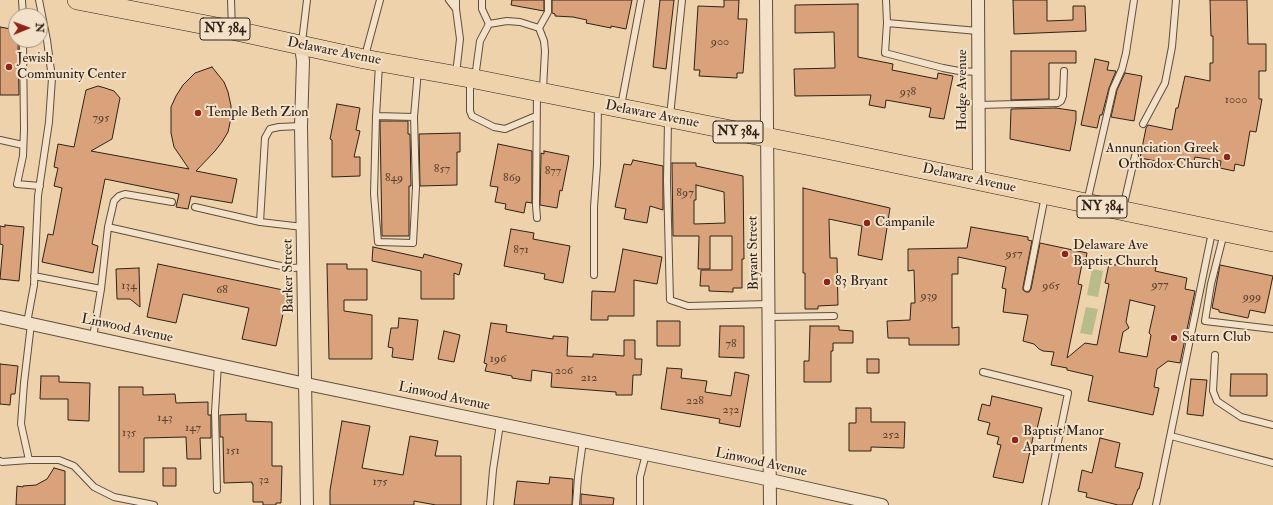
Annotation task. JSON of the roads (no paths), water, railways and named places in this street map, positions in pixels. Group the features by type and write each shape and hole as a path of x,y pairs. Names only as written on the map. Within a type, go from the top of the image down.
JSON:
{"main road":[{"name":"Delaware Avenue","path":"83,1 232,30 301,46 767,137 1273,242"}],"street":[{"name":"Bryant Street","path":"766,0 770,505"},
{"name":"Hodge Avenue","path":"978,0 979,180"},
{"name":"Barker Street","path":"301,46 307,505"},
{"name":"Linwood Avenue","path":"0,317 882,505"}],"lane":[{"path":"29,460 21,424 40,186 49,122 52,78 38,0"},
{"path":"231,0 232,30"},
{"path":"301,46 307,0"},
{"path":"380,0 372,60 376,116 374,194 378,242 413,243 416,187 414,117 418,68"},
{"path":"450,0 456,9"},
{"path":"456,0 460,39 467,78 470,111 472,116 494,127 505,129 536,116"},
{"path":"482,0 482,9 489,24"},
{"path":"539,28 548,12 548,0"},
{"path":"620,108 641,0"},
{"path":"682,0 669,118 667,181 670,300 688,306 769,304"},
{"path":"886,0 887,23 885,53 943,68 978,72"},
{"path":"1087,204 1113,89 1122,69 1126,53 1134,0"},
{"path":"1143,124 1165,83 1172,47 1176,0"},
{"path":"489,24 507,21 520,22 539,28"},
{"path":"887,23 978,31"},
{"path":"467,78 480,41 489,24"},
{"path":"537,218 536,116 545,51 544,41 539,28"},
{"path":"23,48 23,156 17,184 40,186"},
{"path":"978,105 1058,103 1062,101 1063,96 1064,71"},
{"path":"594,275 594,207 597,165 598,104"},
{"path":"376,116 414,117"},
{"path":"260,222 265,138 270,129 301,126"},
{"path":"0,140 23,145"},
{"path":"1122,211 1135,156"},
{"path":"93,337 101,289 108,227 114,201 119,196 132,195 172,202"},
{"path":"1027,288 1046,195"},
{"path":"195,207 260,222 303,227"},
{"path":"108,227 276,265 293,268 303,267"},
{"path":"1218,231 1205,321 1273,329"},
{"path":"1156,505 1218,231"},
{"path":"34,276 101,289"},
{"path":"769,317 834,316"},
{"path":"1215,355 1213,391 1217,401 1241,417 1273,425"},
{"path":"217,490 214,412 218,364"},
{"path":"983,372 1068,393 1045,505"},
{"path":"490,505 492,470 500,424"},
{"path":"1171,436 1273,463"},
{"path":"576,505 583,441"},
{"path":"640,505 640,477 646,454"},
{"path":"0,461 59,460 74,466 94,487 114,497 154,505"}],"place":[{"name":"Jewish Community Center","path":"9,67"},
{"name":"Temple Beth Zion","path":"198,113"},
{"name":"Annunciation Greek Orthodox Church","path":"1227,157"},
{"name":"Campanile","path":"867,223"},
{"name":"Delaware Ave Baptist Church","path":"1065,254"},
{"name":"83 Bryant","path":"827,282"},
{"name":"Saturn Club","path":"1174,338"},
{"name":"Baptist Manor Apartments","path":"1015,440"}]}
